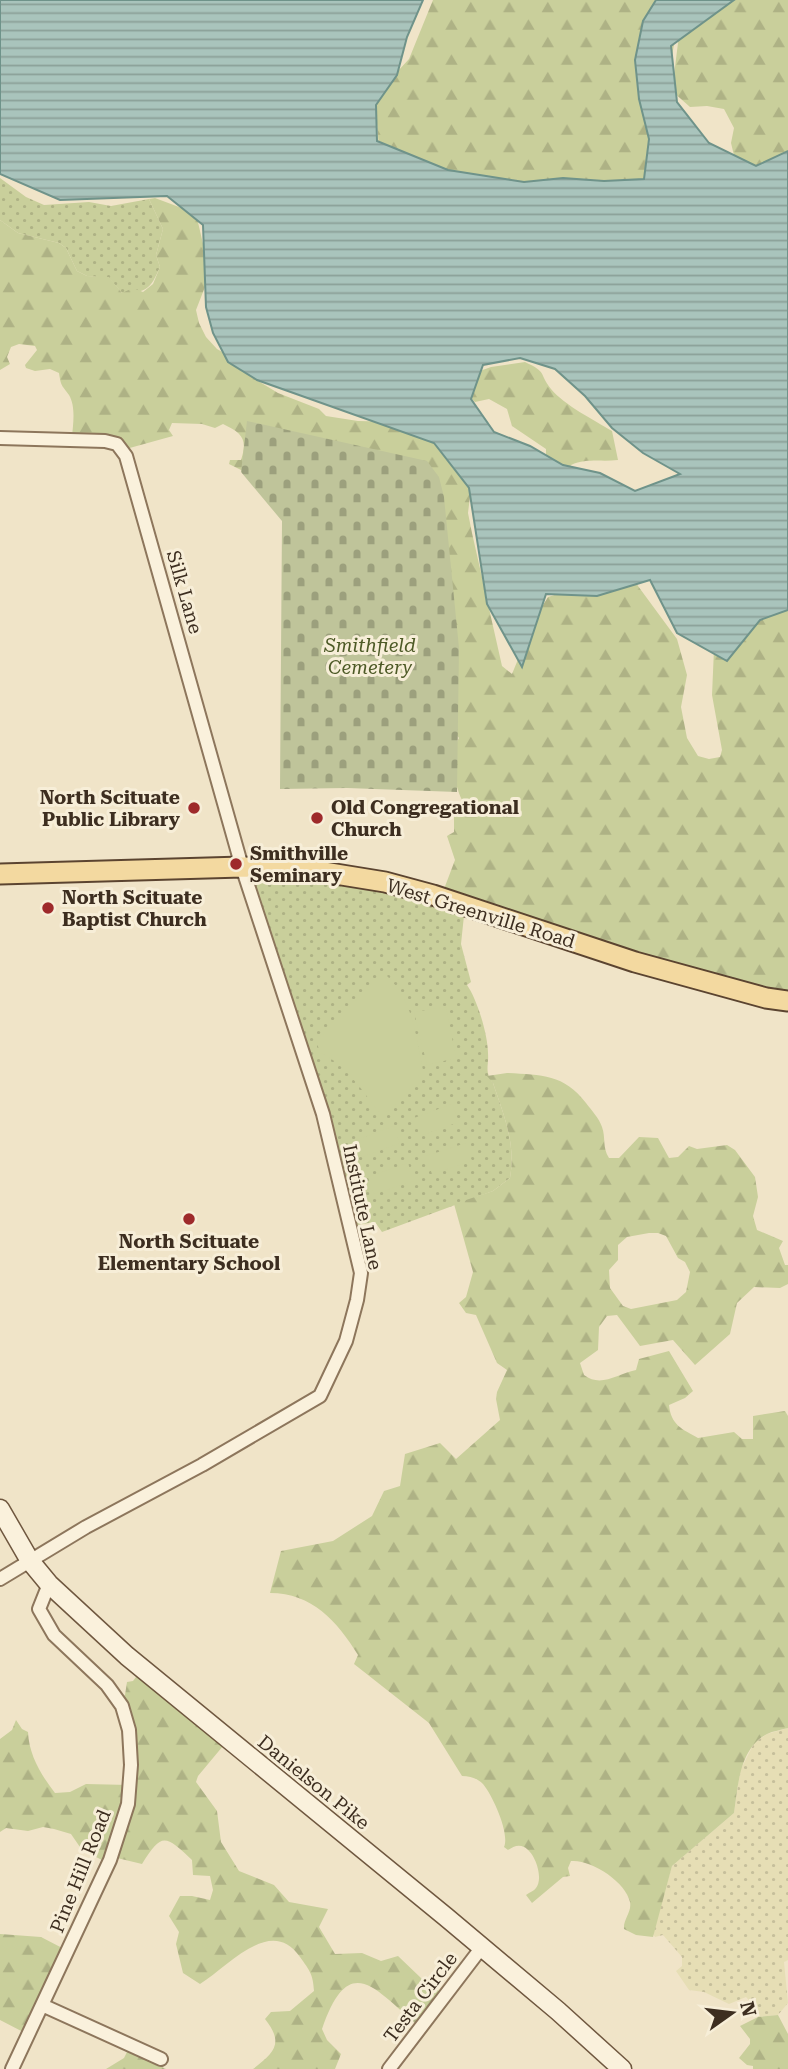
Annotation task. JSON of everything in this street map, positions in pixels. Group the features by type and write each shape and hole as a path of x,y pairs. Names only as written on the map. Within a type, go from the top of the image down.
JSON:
{"main road":[{"name":"West Greenville Road","path":"0,874 242,867 311,870 386,883 458,903 635,962 766,998 788,1001"},
{"name":"Danielson Pike","path":"0,1509 30,1561 49,1584 127,1656 482,1947 622,2069"}],"street":[{"name":"Silk Lane","path":"0,438 105,440 117,444 126,456 242,867"},
{"name":"Institute Lane","path":"0,1579 86,1527 309,1405 320,1396 346,1340 360,1281 358,1256 323,1114 242,867"},
{"name":"Pine Hill Road","path":"12,2069 110,1860 128,1804 131,1765 129,1730 122,1706 107,1685 54,1635 39,1609 49,1584"},
{"name":"Testa Circle","path":"389,2069 482,1947"},
{"path":"42,2005 161,2059"}],"shaded area":[{"path":"788,1728 788,1960 784,1962 788,2003 778,2015 758,2017 759,2011 746,1997 729,2004 704,1992 689,1990 676,1971 682,1966 682,1957 663,1935 655,1937 653,1934 672,1866 734,1813 740,1771 754,1743 767,1734"}],"green space":[{"path":"433,0 673,0 677,28 672,56 671,185 514,194 379,148 375,96 409,59"},
{"path":"706,0 788,0 788,196 739,176 731,143 734,128 724,109 690,107 672,91 679,35"},
{"path":"0,178 26,197 44,205 89,202 111,206 149,199 163,229 156,255 160,267 153,281 147,288 137,292 122,293 109,278 87,276 77,271 66,248 59,243 18,233 0,220"},
{"path":"155,198 187,210 197,218 210,274 196,310 206,337 217,349 231,357 248,375 278,393 319,409 326,416 358,421 400,422 437,444 471,488 468,513 472,533 502,666 512,674 535,618 548,597 627,562 638,586 677,639 687,675 681,707 687,738 698,756 709,759 720,757 722,750 712,695 714,649 788,574 788,1002 441,897 455,860 447,836 454,832 454,815 462,800 454,769 454,752 459,738 455,733 443,495 249,474 229,464 230,460 241,460 244,447 242,437 223,424 215,428 202,424 172,423 169,430 173,436 126,449 72,437 73,405 61,383 59,373 50,369 35,371 26,368 25,365 37,350 35,346 19,344 11,347 7,357 10,364 0,370 0,220 18,233 59,243 66,248 77,271 87,276 109,277 122,293 133,288 143,292 153,284 160,267 156,255 163,229 149,199"},
{"path":"525,362 540,371 551,389 563,401 612,431 618,460 577,463 571,465 567,473 546,464 546,449 512,426 507,409 489,399 475,402 468,395 466,376 491,367"},
{"name":"Smithfield Cemetery","path":"247,421 427,461 439,477 444,497 459,648 457,792 347,788 280,789 282,521 241,472"},
{"path":"250,867 465,906 461,944 471,982 467,985 481,1018 488,1045 488,1072 508,1130 510,1178 493,1191 382,1232 375,1222 346,1227 312,1095 250,891"},
{"path":"385,974 395,984 408,1007 423,1070 402,1099 382,1116 347,1072 320,1053 317,1043 325,1029"},
{"path":"446,1007 456,1058 427,1065 414,1012"},
{"path":"507,1073 541,1076 569,1086 578,1093 599,1121 609,1158 619,1158 639,1137 658,1138 669,1158 678,1157 689,1146 697,1149 727,1145 735,1150 755,1177 758,1197 753,1216 757,1230 783,1241 779,1248 785,1265 788,1265 788,1284 780,1288 754,1287 737,1303 730,1334 695,1365 673,1340 640,1346 617,1315 607,1316 599,1327 598,1350 580,1363 584,1375 590,1379 603,1380 636,1370 639,1359 669,1351 693,1391 669,1405 670,1412 678,1426 698,1438 734,1432 742,1439 753,1439 753,1416 785,1411 788,1416 788,1728 774,1731 758,1740 745,1758 734,1813 672,1866 653,1937 636,1935 624,1929 630,1906 627,1894 606,1873 579,1861 571,1861 568,1868 570,1876 563,1877 532,1903 526,1895 538,1884 539,1872 535,1860 524,1847 508,1850 504,1847 505,1833 500,1815 483,1784 462,1776 429,1723 354,1664 358,1655 322,1611 299,1598 270,1593 281,1551 333,1541 372,1516 384,1491 400,1486 405,1454 440,1443 456,1459 500,1420 496,1399 507,1370 497,1363 476,1315 466,1313 459,1303 466,1297 473,1272 454,1204 493,1191 510,1178 508,1130 493,1083 487,1076","holes":["658,1233 666,1236 678,1258 685,1262 690,1272 686,1292 677,1300 631,1309 623,1306 610,1288 609,1270 618,1260 618,1245 627,1237"]},
{"path":"452,1104 459,1122 420,1136 414,1118"},
{"path":"394,1126 400,1143 362,1157 356,1140"},
{"path":"466,1143 472,1161 432,1174 426,1156"},
{"path":"408,1163 414,1181 374,1194 368,1177"},
{"path":"139,1673 223,1746 196,1782 217,1811 221,1842 239,1871 274,1885 289,1902 328,1909 319,1927 335,1954 362,1953 381,1961 398,1956 421,1978 446,1996 421,2028 377,1991 365,1984 354,1983 343,1989 332,2004 322,2029 327,2040 341,2054 335,2069 253,2069 274,2047 274,2035 265,2019 271,2012 290,2011 314,1991 309,1969 289,1945 276,1941 263,1942 237,1956 200,1984 183,1973 176,1944 179,1932 169,1916 180,1896 210,1900 213,1890 210,1876 193,1875 192,1860 176,1846 170,1842 159,1842 142,1864 113,1857 108,1863 82,1850 71,1834 54,1829 43,1827 28,1831 6,1828 0,1832 0,1739 12,1730 16,1720 22,1729 28,1732 37,1764 55,1793 70,1792 86,1784 129,1785 120,1699 125,1695 127,1682 133,1681"},
{"path":"0,1934 41,1937 68,1951 29,2035 0,2020"},
{"path":"778,2015 788,2034 788,2069 753,2069 753,2066 747,2065 739,2058 750,2044 750,2039 740,2026 758,2017"},
{"path":"128,2050 166,2069 106,2069 124,2058"}],"water":[{"path":"0,0 423,0 407,37 397,75 376,105 377,141 448,170 524,182 563,178 604,181 644,179 649,139 639,99 635,60 643,21 656,0 734,0 671,46 677,102 709,143 756,166 788,151 788,610 760,620 727,661 677,633 650,580 597,596 546,594 522,667 487,604 469,488 434,443 257,380 228,362 213,333 206,307 203,225 167,196 60,200 0,174","holes":["520,358 555,369 585,396 612,428 643,453 680,474 635,491 600,473 563,465 530,446 494,432 471,399 483,365"]}],"place":[{"name":"North Scituate Public Library","path":"194,808"},
{"name":"Old Congregational Church","path":"317,818"},
{"name":"Smithville Seminary","path":"236,864"},
{"name":"North Scituate Baptist Church","path":"48,908"},
{"name":"North Scituate Elementary School","path":"189,1219"}]}
